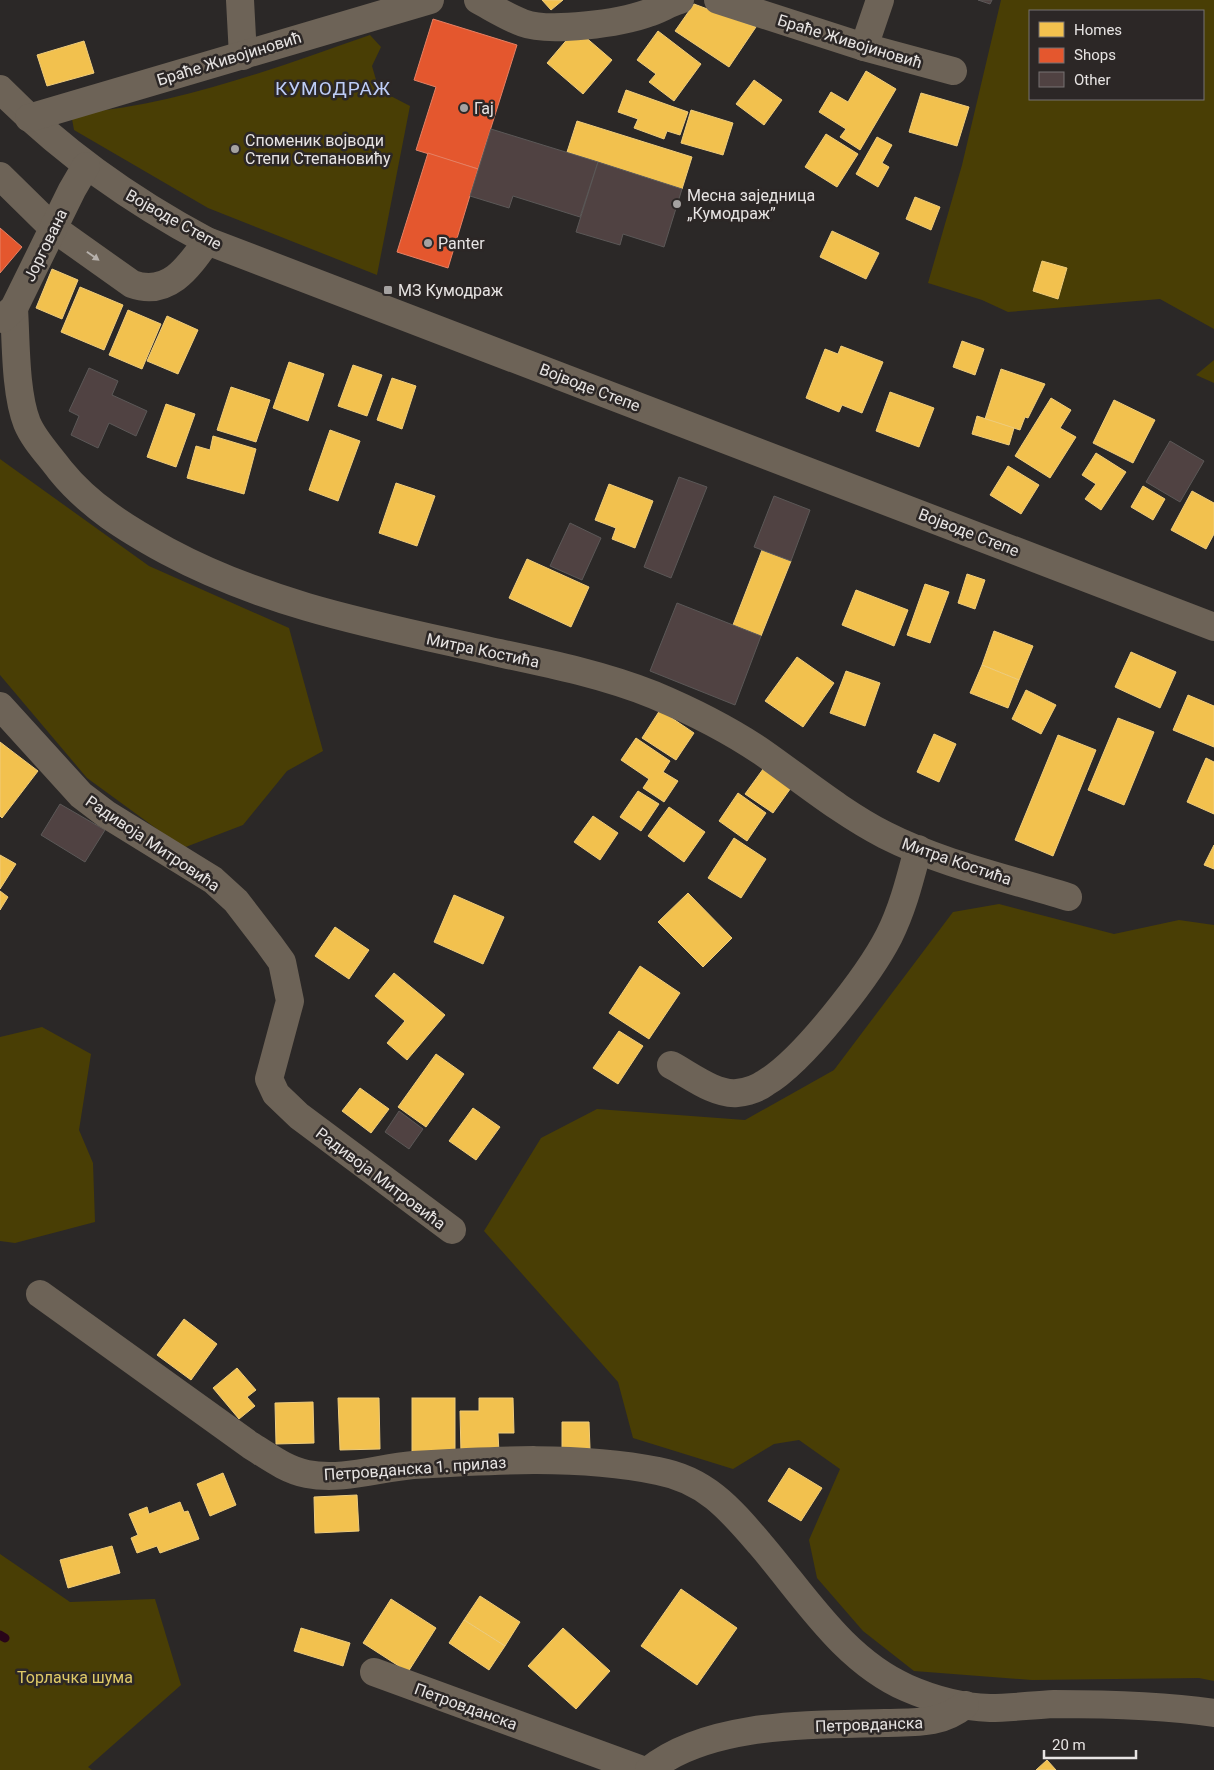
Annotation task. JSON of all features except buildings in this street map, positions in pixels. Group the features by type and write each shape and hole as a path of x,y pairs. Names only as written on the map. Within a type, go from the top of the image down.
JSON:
{"street":[{"path":"240,0 243,56"},
{"name":"Браће Живојиновић","path":"29,118 430,0"},
{"path":"478,0 524,24 544,27 585,25 618,20 648,14 680,0"},
{"name":"Браће Живојиновић","path":"718,0 864,47 953,71"},
{"path":"864,47 880,0"},
{"name":"Војводе Степе","path":"0,89 29,118 86,166 136,200 207,241 1214,627"},
{"name":"Јоргована","path":"7,314 86,166"},
{"path":"0,176 53,228 132,284 144,288 158,287 183,272 207,241"},
{"name":"Митра Костића","path":"7,314 27,424 68,480 95,506 136,534 188,562 276,598 389,629 569,668 617,681 718,725 866,824 918,849 934,856 1068,897"},
{"name":"Радивоја Митровића","path":"0,706 81,795 106,814 214,880 236,901 282,962 286,978 290,1001 269,1079 276,1094 299,1116 452,1230"},
{"path":"671,1065 712,1087 724,1092 735,1093 750,1090 766,1083 788,1064 822,1028 861,980 888,936 907,894 918,849"},
{"name":"Петровданска 1. прилаз","path":"40,1294 250,1445 280,1464 307,1474 340,1475 410,1466 482,1462 570,1462 625,1465 685,1478 728,1506 828,1626 865,1663 906,1688 965,1705"},
{"name":"Петровданска","path":"374,1672 642,1770"},
{"path":"965,1705 990,1708 1042,1704 1126,1705 1214,1713"},
{"name":"Петровданска","path":"649,1770 663,1759 714,1738 758,1729 887,1722 915,1723 938,1720 954,1714 965,1705"}],"green space":[{"path":"1001,0 1214,0 1214,329 1160,299 1008,312 982,300 928,283 962,165"},
{"path":"370,35 381,47 372,66 379,90 410,106 377,275 208,208 74,130 72,119 78,113 115,109 189,94 262,72"},
{"path":"1214,360 1214,383 1196,375"},
{"path":"0,459 149,566 289,628 323,751 287,771 243,825 183,848 87,778 0,675"},
{"path":"999,904 1114,934 1179,920 1214,925 1214,1681 1199,1678 1032,1680 914,1671 863,1631 817,1578 809,1540 840,1469 799,1440 774,1444 733,1469 633,1438 618,1382 484,1231 541,1138 597,1109 745,1120 834,1070 953,912"},
{"path":"42,1027 91,1054 79,1130 93,1163 95,1222 15,1243 0,1241 0,1037"},
{"name":"Торлачка шума","path":"0,1554 70,1602 155,1599 181,1685 88,1767 92,1770 0,1770"}],"waterway":[{"path":"0,1635 5,1638"}],"place":[{"name":"Гај","path":"464,108"},
{"name":"Споменик војводи Степи Степановићу","path":"235,149"},
{"name":"Месна заједница „Кумодраж”","path":"677,204"},
{"name":"Panter","path":"428,243"},
{"name":"МЗ Кумодраж","path":"388,290"}],"district":[{"name":"КУМОДРАЖ","path":"333,88"}]}
